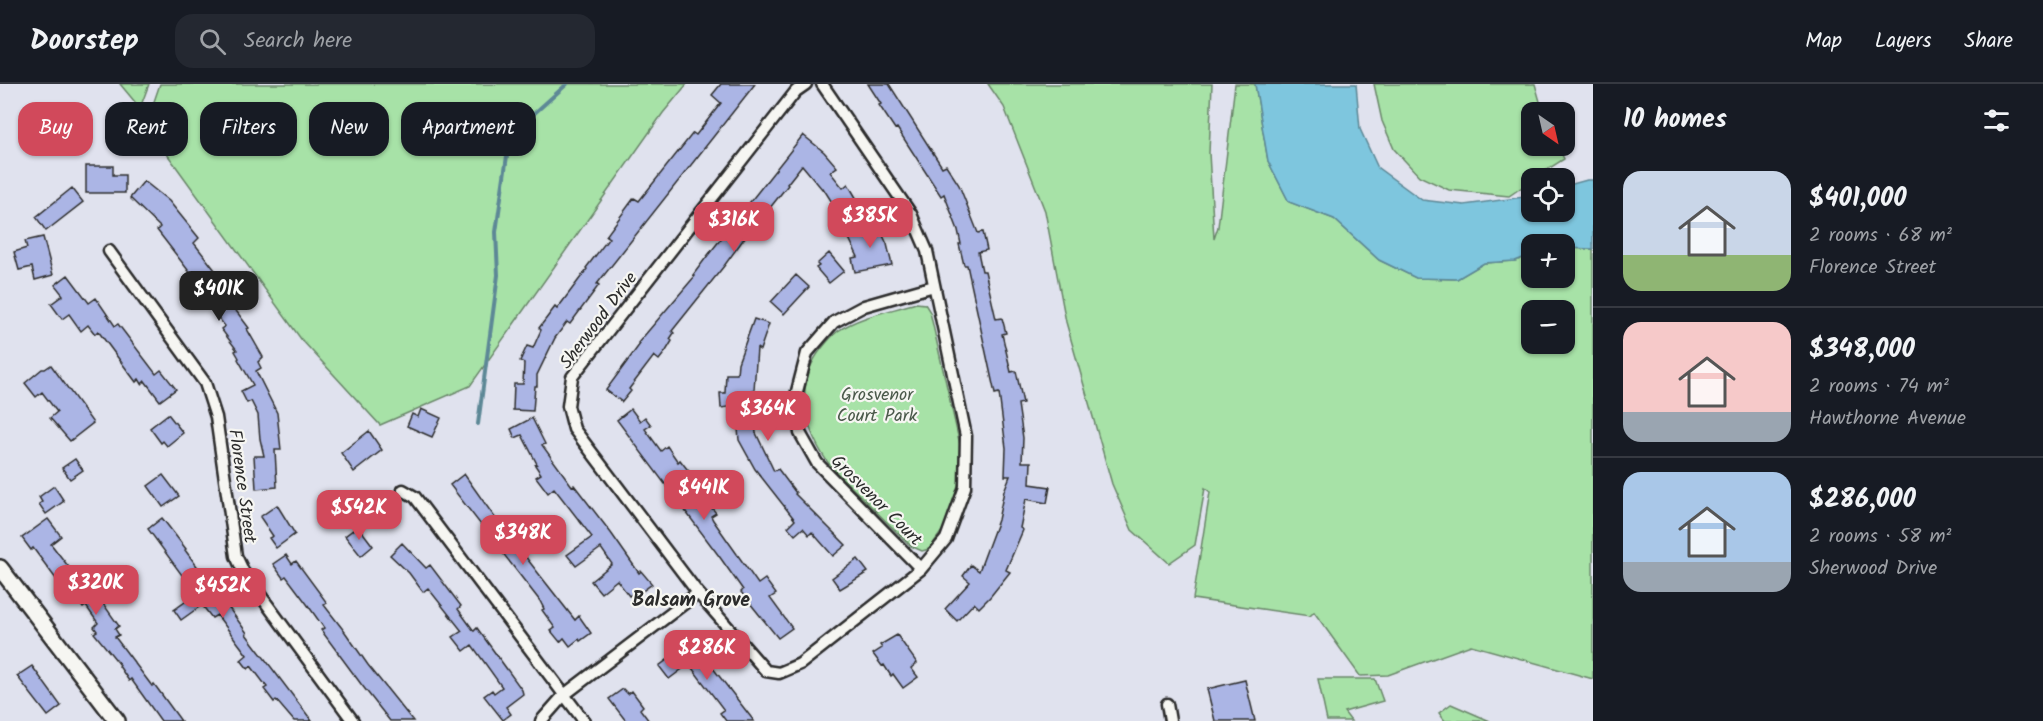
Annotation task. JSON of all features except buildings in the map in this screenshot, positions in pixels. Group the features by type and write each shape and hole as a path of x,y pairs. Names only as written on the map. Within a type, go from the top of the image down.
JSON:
{"main road":[{"path":"0,568 117,721"}],"street":[{"name":"Sherwood Drive","path":"765,671 698,593 574,429 568,406 572,377 795,91 806,84"},
{"name":"Grosvenor Court","path":"765,671 779,673 800,664 921,569 946,539 965,487 966,436 927,251 911,214 822,84"},
{"name":"Florence Street","path":"108,251 205,383 216,417 236,556 244,573 353,721"},
{"name":"Grosvenor Court","path":"921,569 817,463 800,433 795,399 807,353 834,322 864,306 934,286"},
{"path":"403,489 415,497 584,721"},
{"path":"541,721 564,695 698,593"},
{"path":"1167,705 1170,721"}],"green space":[{"path":"120,84 149,84 142,102 135,102"},
{"path":"160,84 687,84 663,113 470,386 380,425 301,339 168,156 188,156 188,102 154,102"},
{"path":"988,84 1212,84 1209,153 1214,239 1218,227 1235,84 1255,84 1268,161 1289,202 1334,219 1379,260 1416,278 1457,279 1484,263 1521,259 1521,288 1575,288 1575,248 1593,249 1593,679 1471,645 1388,675 1360,676 1314,612 1310,616 1193,599 1210,492 1205,488 1195,545 1169,563 1132,530 1112,484 1066,322 1045,211 1004,107"},
{"path":"1374,84 1535,84 1540,102 1521,102 1521,156 1563,156 1564,159 1550,168 1521,168 1521,188 1509,196 1449,190 1419,176 1394,149 1382,121"},
{"name":"Grosvenor Court Park","path":"916,303 925,304 930,312 960,445 960,475 954,504 945,527 929,549 922,551 911,546 832,468 815,440 809,424 805,393 807,377 813,362 838,331 866,318"},
{"path":"1318,679 1375,679 1383,701 1344,712 1351,721 1327,721"},
{"path":"1451,704 1490,721 1445,721 1439,713"}],"water":[{"path":"1255,84 1356,84 1360,129 1378,168 1422,200 1464,205 1521,197 1521,222 1575,222 1575,183 1593,180 1593,249 1575,248 1575,234 1521,234 1521,259 1484,263 1457,279 1416,278 1379,260 1334,219 1289,202 1268,161"}],"waterway":[{"path":"478,424 498,275 496,232 510,135 567,84"}],"district":[{"name":"Balsam Grove","path":"691,599"}]}
